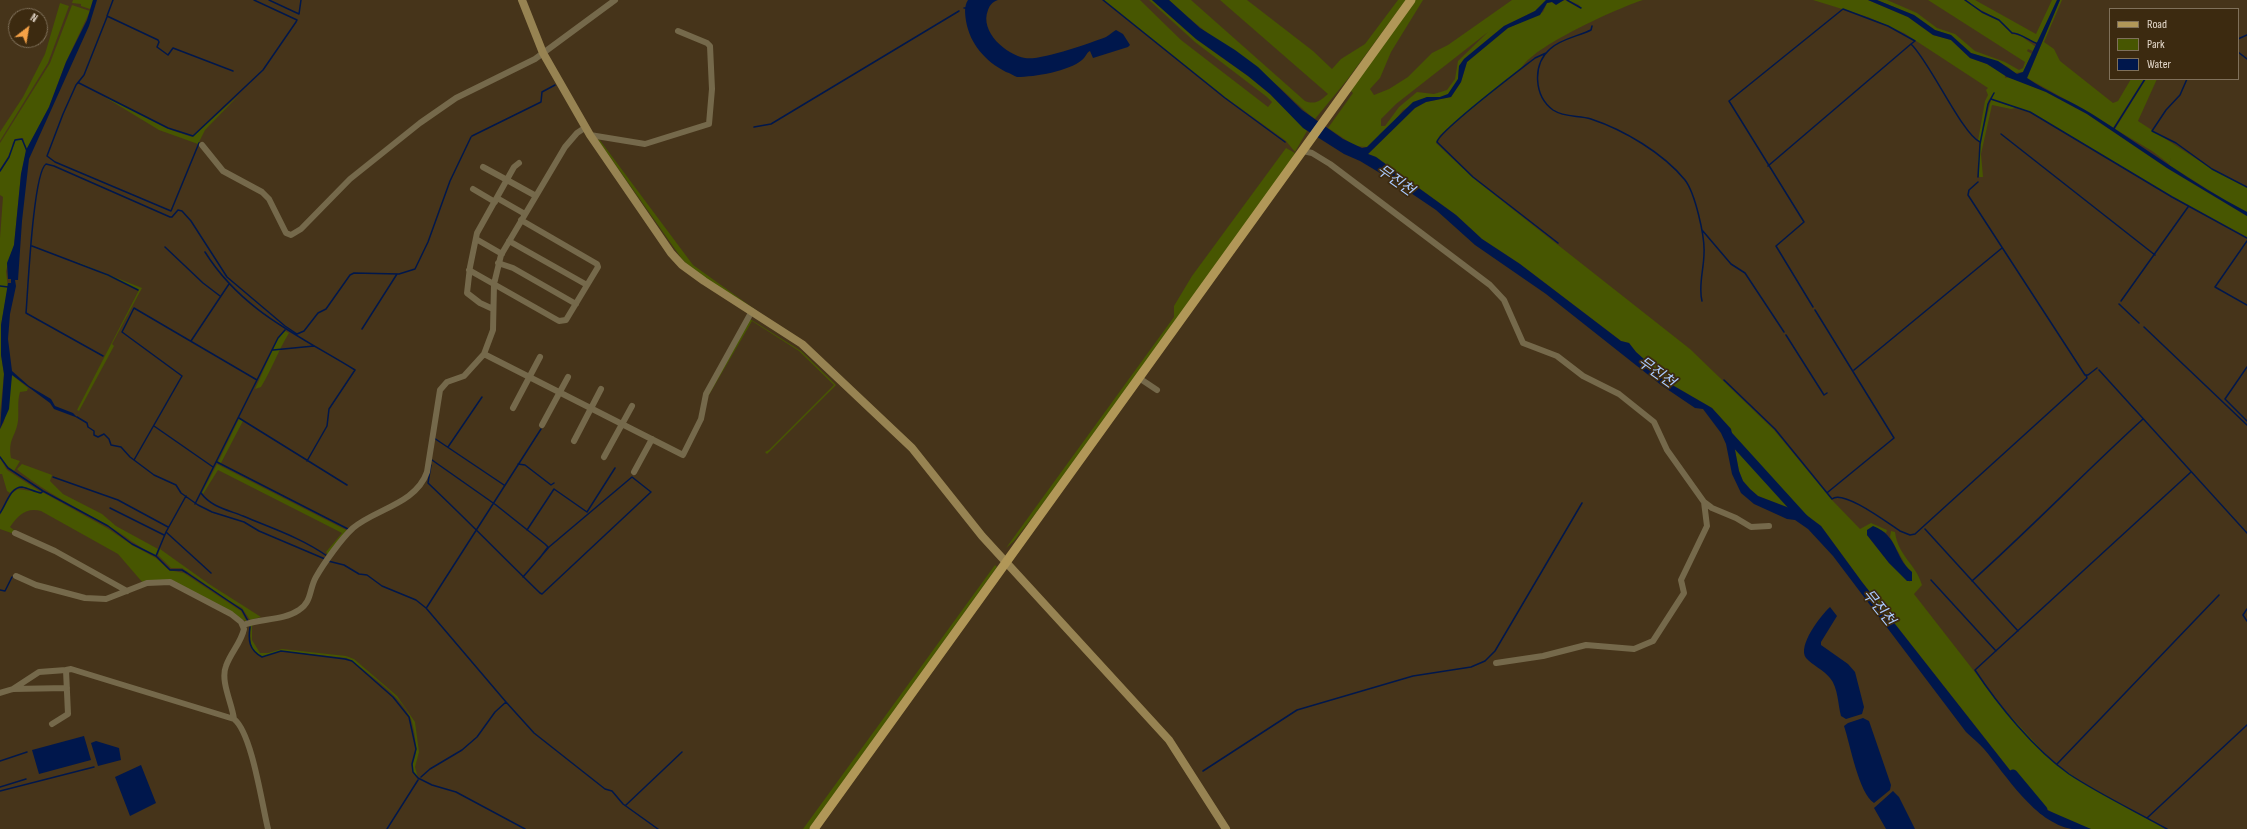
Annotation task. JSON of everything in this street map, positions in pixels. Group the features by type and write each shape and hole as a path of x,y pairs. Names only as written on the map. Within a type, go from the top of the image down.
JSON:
{"main road":[{"path":"522,0 543,53 590,135 662,241 677,259 698,277 802,344 912,448 982,536 1169,740 1226,829"},
{"path":"814,829 1411,0"}],"street":[{"path":"202,145 223,171 262,192 268,199 286,233 291,235 301,229 350,179 447,103 543,53 616,0"},
{"path":"590,135 645,144 709,124 712,89 710,46 707,43 678,31"},
{"path":"243,625 253,621 277,618 298,611 308,602 316,578 328,560 354,528 398,503 423,481 427,472 440,390 447,382 464,376 484,354 493,330 494,284 498,263 502,254 565,147 577,132 586,127"},
{"path":"1305,148 1330,164 1490,285 1504,300 1523,343 1557,356 1583,376 1619,394 1654,422 1667,450 1704,502 1712,508 1736,518 1751,527 1769,526"},
{"path":"493,309 480,304 467,293 469,270 476,239 507,180 519,163"},
{"path":"482,167 536,196"},
{"path":"473,189 525,214"},
{"path":"469,270 559,321 566,320 598,267 597,263 521,220"},
{"path":"476,239 502,254"},
{"path":"509,241 587,286"},
{"path":"498,263 513,268 576,304"},
{"path":"484,354 683,455 702,419 706,394 752,311"},
{"path":"513,408 540,357"},
{"path":"542,425 568,377"},
{"path":"1139,378 1157,390"},
{"path":"574,441 601,389"},
{"path":"604,457 632,406"},
{"path":"634,472 652,439"},
{"path":"1496,663 1543,656 1586,645 1634,649 1653,641 1684,593 1681,580 1707,526 1704,502"},
{"path":"15,533 55,551 127,592"},
{"path":"16,576 36,585 85,598 106,599 152,582 170,582 231,614 243,625"},
{"path":"243,625 240,642 227,664 225,673 234,719 243,730 249,746 268,829"},
{"path":"14,689 36,674 74,669 234,719"},
{"path":"52,724 68,714 66,670"},
{"path":"0,693 14,689 67,688"}],"green space":[{"path":"73,0 93,0 90,9 81,6 81,4 72,3"},
{"path":"1104,0 1140,0 1181,40 1268,107 1272,102 1267,97 1195,42 1149,0 1152,0 1196,39 1248,76 1270,94 1307,131 1295,152 1286,141 1225,97"},
{"path":"1169,0 1191,0 1305,101 1312,103 1320,100 1328,94 1220,0 1247,0 1313,51 1332,69 1341,59 1365,44 1398,0 1406,0 1347,80 1315,119 1273,82 1207,32"},
{"path":"1414,0 1423,0 1391,52 1380,78 1370,89 1374,95 1389,89 1408,77 1432,53 1448,45 1512,0 1546,0 1535,11 1504,26 1464,59 1459,66 1458,79 1448,94 1440,97 1427,97 1403,110 1393,123 1367,147 1355,146 1328,128 1353,93 1350,90","holes":["1488,32 1458,61 1455,79 1447,90 1434,94 1417,92 1399,107 1385,126 1381,126 1381,119 1396,104"]},
{"path":"1565,0 1581,9 1579,5 1568,0 1643,0 1576,29 1541,50 1528,60 1521,69 1440,135 1436,143 1473,178 1690,349 1774,430 1832,500 1860,529 1871,523 1887,530 1886,533 1875,527 1867,535 1889,563 1910,582 1912,572 1906,566 1890,537 1891,531 1895,532 1903,554 1916,571 1922,585 1914,594 2002,707 2053,762 2082,782 2165,829 2091,829 2075,824 2059,816 2031,797 1862,582 1821,526 1805,514 1758,496 1743,481 1739,471 1731,429 1712,408 1674,386 1636,352 1629,343 1621,341 1520,264 1482,239 1456,215 1376,157 1368,154 1415,108 1426,102 1451,97 1461,82 1467,62 1508,28 1543,12 1547,3 1552,2 1555,4"},
{"path":"1813,0 1868,0 1908,17 1933,35 1951,40 1970,58 1987,64 2005,74 2005,78 2009,77 2046,92 2087,114 2167,168 2247,216 2247,237 2172,196 2031,112 1991,99 1994,93 1988,101 1982,136 1980,141 1978,141 1985,101 1988,95 1986,90 1988,88 1904,33 1868,17"},
{"path":"1877,0 1887,0 1917,13 1937,28 1955,34 1975,51 2005,62 2019,70 2023,68 2025,62 1928,0 1964,0 1982,13 1999,21 2012,34 2021,36 2036,47 2033,51 2028,49 2027,51 2032,54 2023,72 2015,73 2008,67 1998,62 1971,53 1951,35 1935,30 1914,15"},
{"path":"1966,0 1975,0 2036,34 2052,0 2057,0 2038,43 2011,32 2001,22"},
{"path":"2060,0 2062,0 2044,42 2054,49 2060,61 2113,103 2118,101 2130,80 2143,80 2113,128 2090,113 2027,78"},
{"path":"60,3 69,6 48,63 0,141 0,132 23,97 48,48"},
{"path":"72,5 90,11 66,62 49,107 27,150 23,138 15,139 8,157 0,169 0,143 50,63"},
{"path":"2145,80 2157,80 2138,121 2212,169 2247,188 2247,212 2226,201 2169,165 2171,158 2169,164 2152,151 2115,129"},
{"path":"239,95 205,130 198,144 159,130 103,96 168,129 192,137"},
{"path":"1991,100 2016,108 2011,109 1992,105 1981,154 1983,177 1979,177 1978,160 1980,144"},
{"path":"19,139 24,141 26,152 21,174 14,245 6,271 8,288 1,325 1,355 4,374 0,413 0,238 3,197 0,195 0,172 9,158 13,142"},
{"path":"599,139 693,265 760,313 692,269 682,259 598,140"},
{"path":"1286,148 1295,153 1289,164 1036,513 1014,541 1006,548 1174,317 1174,306 1192,276"},
{"path":"72,260 142,288 112,344 114,346 79,411 77,410 139,290"},
{"path":"750,319 801,351 836,385 767,454 765,452 769,450 834,385 799,351 752,321 709,395"},
{"path":"285,331 289,333 268,374 261,387 255,389 278,338"},
{"path":"12,375 28,388 27,391 20,392 18,403 18,421 10,446 11,458 20,461 14,471 6,465 0,456 0,429 4,422"},
{"path":"239,419 243,421 221,463 218,462"},
{"path":"0,458 7,470 41,492 21,487 10,493 7,491 2,474 0,474"},
{"path":"22,464 52,475 50,481 63,494 102,514 116,526 158,549 156,556 107,525 30,480 17,469"},
{"path":"217,464 347,531 328,555 326,552 342,533 218,470 203,494 202,493"},
{"path":"18,489 44,493 107,528 132,545 156,558 169,570 184,573 241,611 247,622 180,585 143,583 118,554 41,511 31,510 23,513 10,527 15,531 14,534 0,529 0,515 12,493"},
{"path":"160,549 209,584 261,617 250,620 242,608 226,599 182,568 171,568 158,555"},
{"path":"995,565 997,567 809,829 803,829"},
{"path":"276,619 276,621 258,622 252,626 252,640 260,653 268,653 282,649 346,656 354,659 397,696 415,722 419,752 415,767 418,778 413,771 416,746 411,719 401,703 368,673 347,658 281,651 265,657 255,652 251,644 250,624 258,621"}],"water":[{"path":"93,0 97,0 89,26 29,159 22,221 18,280 15,280 16,286 10,314 8,339 12,371 29,386 51,399 55,406 73,413 78,418 54,409 50,403 12,375 9,409 0,429 4,374 1,355 1,325 8,283 11,283 11,279 8,279 7,263 14,245 21,174 26,150 49,107 66,62 87,20"},
{"path":"968,0 998,0 990,5 986,18 987,26 996,41 1003,47 1018,56 1025,58 1042,57 1065,51 1106,37 1116,30 1123,34 1130,45 1128,47 1093,58 1090,51 1083,59 1069,67 1042,75 1017,77 991,63 975,44 966,21 965,7"},
{"path":"1152,0 1169,0 1200,28 1235,50 1258,67 1302,110 1343,139 1362,148 1367,147 1413,102 1427,97 1440,97 1448,94 1458,79 1459,66 1464,59 1504,26 1535,11 1546,0 1564,0 1556,5 1552,2 1547,3 1540,15 1508,28 1467,62 1461,82 1451,97 1426,102 1415,108 1368,154 1376,157 1456,215 1482,239 1520,264 1621,341 1629,343 1636,352 1674,386 1712,408 1731,429 1739,471 1743,481 1750,489 1758,496 1805,514 1821,526 1862,582 2031,797 2047,810 2091,829 2072,829 2058,825 2046,818 2034,808 2022,796 1982,747 1966,732 1833,556 1808,529 1795,520 1787,519 1754,504 1741,493 1732,474 1726,444 1721,433 1703,409 1695,408 1661,385 1546,294 1475,245 1436,210 1390,179 1360,161 1344,154 1303,128 1270,94 1248,76 1196,39"},
{"path":"1868,0 1877,0 1914,15 1935,30 1951,35 1971,53 1998,61 2017,74 2023,72 2057,0 2060,0 2027,78 2092,114 2188,177 2247,212 2247,216 2167,168 2087,114 2046,92 2007,77 1987,64 1970,58 1951,40 1933,35 1908,17"},
{"path":"1873,526 1881,530 1892,541 1906,566 1912,572 1912,581 1907,581 1889,563 1867,535 1867,530"},
{"path":"1830,607 1837,616 1821,642 1821,645 1848,664 1855,672 1864,707 1862,714 1846,719 1841,716 1833,682 1825,672 1806,658 1804,653 1807,639 1811,631"},
{"path":"1863,718 1869,721 1891,785 1890,790 1874,803 1864,790 1859,779 1844,726 1848,723"},
{"path":"84,736 91,760 39,774 32,750"},
{"path":"96,741 119,748 121,760 98,766 91,743"},
{"path":"141,765 156,803 130,816 115,777"},
{"path":"1893,791 1899,797 1915,829 1886,829 1874,808"}],"waterway":[{"path":"113,0 107,16 158,40 159,42 157,47 168,55 173,48 233,71"},
{"path":"79,83 168,128 193,136 263,70 297,20 254,0"},
{"path":"269,0 299,14 301,0"},
{"path":"1103,0 1225,98 1285,142"},
{"path":"1567,0 1581,8"},
{"path":"1965,0 1982,12 1999,20 2012,33 2019,34 2038,44"},
{"path":"1813,307 1776,246 1804,222 1729,101 1843,9 1888,26 1915,41 1911,44"},
{"path":"754,127 771,124 959,11"},
{"path":"107,17 84,75 76,85 63,114 47,156 55,162 171,211 199,143"},
{"path":"1592,26 1591,30 1564,40 1554,46 1544,56 1540,63 1538,72 1539,89 1542,97 1547,104 1558,113 1591,119 1617,129 1654,152 1676,170 1685,180 1696,204 1703,236 1704,259 1701,283 1702,301"},
{"path":"2239,39 2247,35"},
{"path":"1768,166 1911,44 1919,53 1964,126 1980,142"},
{"path":"1546,53 1535,58 1482,100 1451,126 1437,142 1473,177 1558,243"},
{"path":"2239,53 2247,59"},
{"path":"2113,130 2144,80"},
{"path":"2187,80 2180,95 2166,110 2152,131 2176,143 2212,169 2247,187"},
{"path":"472,136 541,102 542,92 555,85"},
{"path":"1978,177 1980,144 1988,104 1994,93"},
{"path":"1991,99 2030,112 2172,197 2247,238"},
{"path":"2001,134 2155,255"},
{"path":"103,356 26,313 34,209 41,172 46,164 54,166 170,217 172,217 178,210 182,211 191,221 227,277 285,326 297,334 304,331 318,313 326,309 350,275 354,273 399,274 415,269 428,242 450,181 471,137"},
{"path":"0,171 9,157 15,140 22,139 27,151"},
{"path":"1978,182 1969,190 1968,195 2085,375 2088,375 2097,368"},
{"path":"2121,301 2188,207"},
{"path":"1702,230 1731,264 1745,273 1784,332"},
{"path":"2247,241 2215,287 2247,305"},
{"path":"32,246 108,275 138,290"},
{"path":"165,247 203,283 220,296"},
{"path":"1854,370 2002,248"},
{"path":"205,252 220,273 254,306 292,333 355,370 329,409 327,426 307,461"},
{"path":"362,329 397,274"},
{"path":"191,341 229,284"},
{"path":"0,286 8,287"},
{"path":"2119,304 2139,323"},
{"path":"134,460 182,376 122,332 134,308 257,380"},
{"path":"1815,310 1894,438 1828,492"},
{"path":"2144,327 2247,425"},
{"path":"195,504 278,338 285,330"},
{"path":"1786,335 1824,395 1827,393"},
{"path":"273,350 314,346"},
{"path":"2247,367 2225,399 2247,421"},
{"path":"2099,370 2247,533"},
{"path":"1724,380 1775,429 1832,499 1838,497 1855,503 1877,515 1900,531 1910,535 1915,534 2087,378 2086,375"},
{"path":"448,447 482,397"},
{"path":"77,417 87,423 88,427 94,431 94,435 98,437 104,434 109,439 111,445 121,447 130,457 154,475 176,485 181,493 198,505 212,512 244,522 259,531 325,559"},
{"path":"239,418 347,485"},
{"path":"1972,581 2143,419"},
{"path":"154,426 213,467"},
{"path":"427,607 541,429"},
{"name":"무진천","path":"1727,434 1806,521"},
{"path":"434,438 504,485"},
{"path":"0,457 8,468 43,491 108,526 132,544 156,556 170,570 182,570 187,573 242,610 248,621"},
{"path":"432,460 496,505 545,544 548,547 539,559"},
{"path":"217,462 348,529"},
{"path":"518,464 525,465 551,485 554,483"},
{"path":"431,465 428,483 456,510 512,565 526,579 540,593 542,594 651,492 632,477 549,547 523,577"},
{"path":"527,530 554,489 587,512 615,468"},
{"path":"2167,829 2092,788 2056,764 2018,726 1994,698 1975,670 2191,472"},
{"path":"53,477 118,500 168,527"},
{"path":"0,513 14,490 22,487 41,493 43,491"},
{"path":"201,493 215,505 297,539 327,556"},
{"path":"156,556 166,532 186,496"},
{"path":"1203,771 1297,710 1413,676 1471,667 1485,661 1495,651 1582,503"},
{"path":"110,508 164,535"},
{"path":"1925,529 2018,631"},
{"path":"166,532 211,573"},
{"path":"328,561 344,565 359,574 367,575 382,586 416,600 426,608 506,702"},
{"path":"0,590 5,591 12,577"},
{"path":"1931,580 1996,651"},
{"path":"2057,764 2219,595"},
{"path":"2247,609 2243,615 2247,621"},
{"path":"250,627 250,644 254,651 262,657 281,651 352,661 393,697 409,717 416,749 412,764 413,772 418,778 432,785 456,792 525,829"},
{"path":"421,777 430,769 462,750 477,737 495,712 506,702 534,733 605,789 612,791 623,804 658,829"},
{"path":"2147,818 2247,725"},
{"path":"0,761 27,752"},
{"path":"626,805 682,752"},
{"path":"0,791 94,767"},
{"name":"무진천","path":"2013,774 2043,810"},
{"path":"0,787 26,779"},
{"path":"387,829 418,780"}]}
